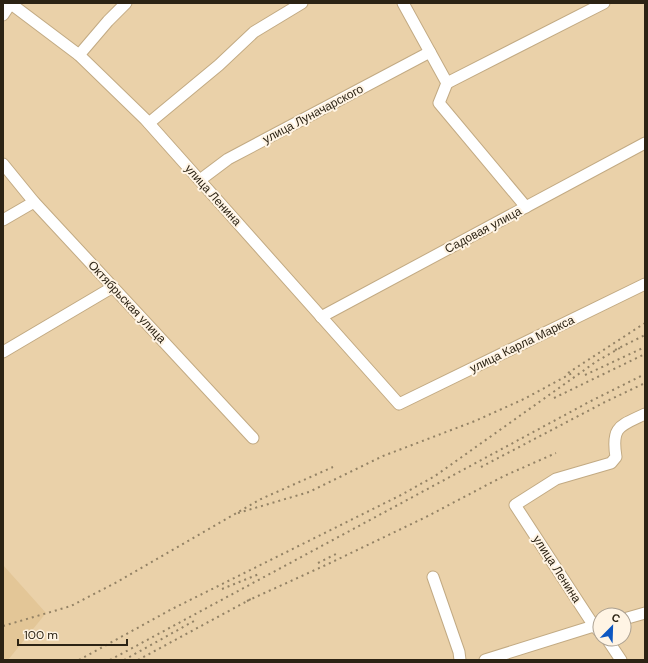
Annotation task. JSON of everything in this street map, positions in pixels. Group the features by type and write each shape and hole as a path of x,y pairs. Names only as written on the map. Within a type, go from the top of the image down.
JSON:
{"street":[{"path":"3,15 10,3"},
{"name":"улица Ленина","path":"10,3 79,55 149,123 399,404"},
{"path":"79,55 108,21 126,3"},
{"path":"149,123 219,65 254,32 302,3"},
{"path":"403,3 447,83"},
{"path":"526,207 439,103 447,83 604,3"},
{"name":"улица Луначарского","path":"200,180 228,159 430,52"},
{"name":"Садовая улица","path":"321,317 645,143"},
{"name":"Октябрьская улица","path":"3,164 34,202 253,438"},
{"path":"3,220 34,202"},
{"name":"улица Карла Маркса","path":"399,404 645,284"},
{"path":"3,352 113,287"},
{"name":"улица Ленина","path":"592,619 515,505 556,479 611,463 616,456 614,444 615,434 620,426 645,414"},
{"path":"433,577 459,652 460,660"},
{"path":"632,617 645,613"},
{"path":"484,660 592,630"},
{"path":"612,647 621,660"}],"shaded area":[{"path":"3,565 46,613 8,660 3,660"}],"railway":[{"path":"568,373 645,323"},
{"path":"615,350 645,335"},
{"path":"585,375 645,347"},
{"path":"79,660 172,609 401,495 435,476 597,361 620,348"},
{"path":"554,398 645,354"},
{"path":"238,513 309,492 383,456 475,421 524,399 574,372"},
{"path":"110,660 589,402 645,374"},
{"path":"481,467 605,402 645,383"},
{"path":"247,601 426,517 504,476 556,453"},
{"path":"3,626 71,606 117,582 261,499 333,467"},
{"path":"318,563 338,553"},
{"path":"222,589 259,574"},
{"path":"138,660 251,599"},
{"path":"124,660 194,621"}]}
